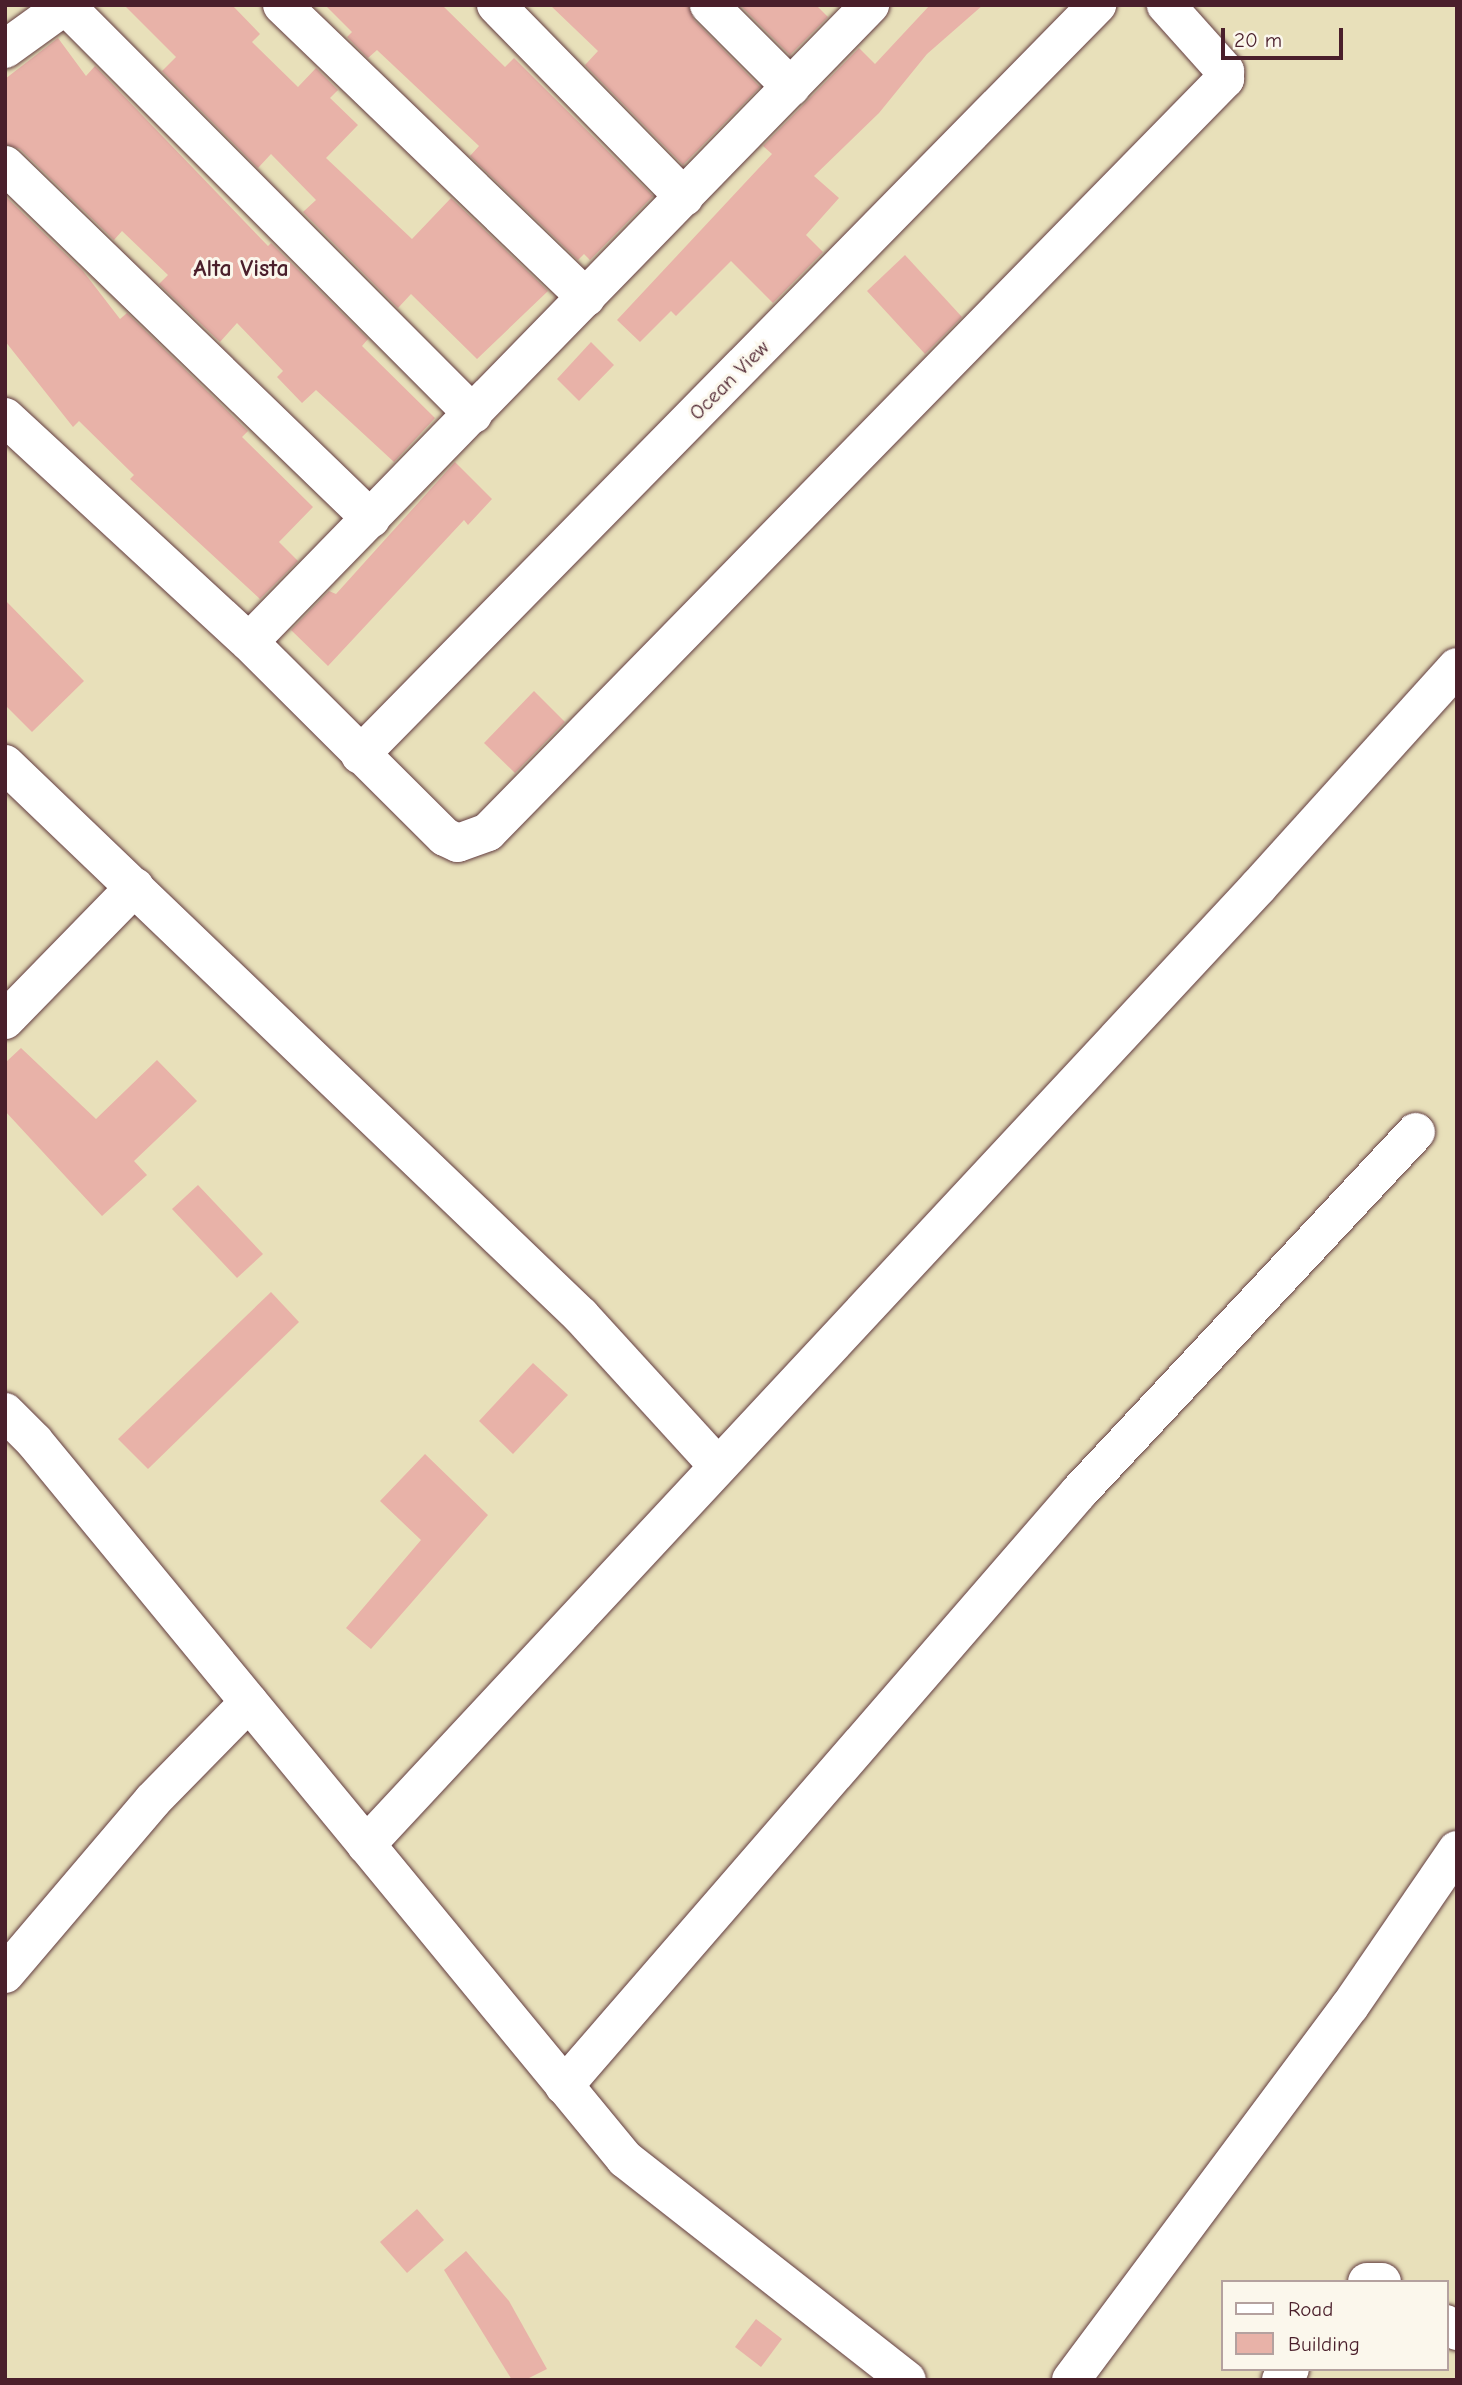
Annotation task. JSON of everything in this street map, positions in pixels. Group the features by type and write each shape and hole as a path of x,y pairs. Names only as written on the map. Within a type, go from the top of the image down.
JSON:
{"street":[{"path":"5,49 66,5 473,414"},
{"path":"282,5 586,298"},
{"path":"496,5 684,197"},
{"path":"709,5 791,87"},
{"path":"249,642 870,5"},
{"name":"Ocean View","path":"360,755 1097,5"},
{"path":"5,417 249,642 445,837 458,843 488,832 1225,79 1225,71 1166,5"},
{"path":"5,165 371,519"},
{"path":"366,1845 1259,886 1457,667"},
{"path":"5,764 581,1316 718,1466"},
{"path":"5,1020 135,887"},
{"path":"564,2086 1079,1492 1416,1132"},
{"path":"5,1412 34,1441 625,2160 907,2380"},
{"path":"5,1974 153,1800 249,1702"},
{"path":"1071,2380 1350,2006 1457,1850"}],"building":[{"path":"124,5 232,5 260,34 252,42 298,87 316,68 338,90 330,98 358,125 326,158 412,239 451,198 548,291 477,359 411,294 398,308 303,212 316,200 271,154 258,168 162,71 176,57"},
{"path":"325,5 442,5 505,67 514,58 653,196 590,260 584,254 578,260 470,156 479,146 377,50 368,58 347,37 352,32"},
{"path":"550,5 688,5 694,20 760,87 683,165 585,65 598,51"},
{"path":"740,5 816,5 828,17 790,55"},
{"path":"930,5 983,5 927,54 879,113 814,176 839,198 806,235 823,252 773,303 731,261 676,316 671,311 640,342 617,320 772,154 763,146 859,48 875,64"},
{"path":"58,38 86,76 95,66 268,246 271,243 368,339 362,346 435,418 394,462 316,390 302,403 277,377 283,371 237,323 220,342 159,284 168,275 122,231 114,240 20,149 5,144 5,79"},
{"path":"5,196 83,271 120,319 127,313 248,431 242,437 313,507 279,542 298,561 260,599 130,479 134,475 79,421 73,427 5,341"},
{"path":"905,255 962,317 925,354 867,291"},
{"path":"591,342 614,365 579,401 557,379"},
{"path":"455,462 492,499 468,525 464,520 328,666 291,630 329,591 336,594"},
{"path":"5,600 84,681 32,732 5,705"},
{"path":"534,691 565,722 515,773 484,743"},
{"path":"21,1048 96,1119 157,1060 197,1101 134,1161 147,1175 102,1216 5,1111 5,1063"},
{"path":"198,1185 263,1254 237,1278 172,1209"},
{"path":"271,1292 299,1322 148,1469 118,1439"},
{"path":"533,1363 568,1395 513,1454 479,1421"},
{"path":"425,1454 488,1515 371,1649 346,1628 421,1540 380,1501"},
{"path":"417,2209 444,2240 407,2273 380,2242"},
{"path":"466,2251 509,2301 547,2369 525,2380 512,2380 444,2270"},
{"path":"756,2319 782,2339 761,2367 735,2347"}],"district":[{"name":"Alta Vista","path":"241,269"}]}
